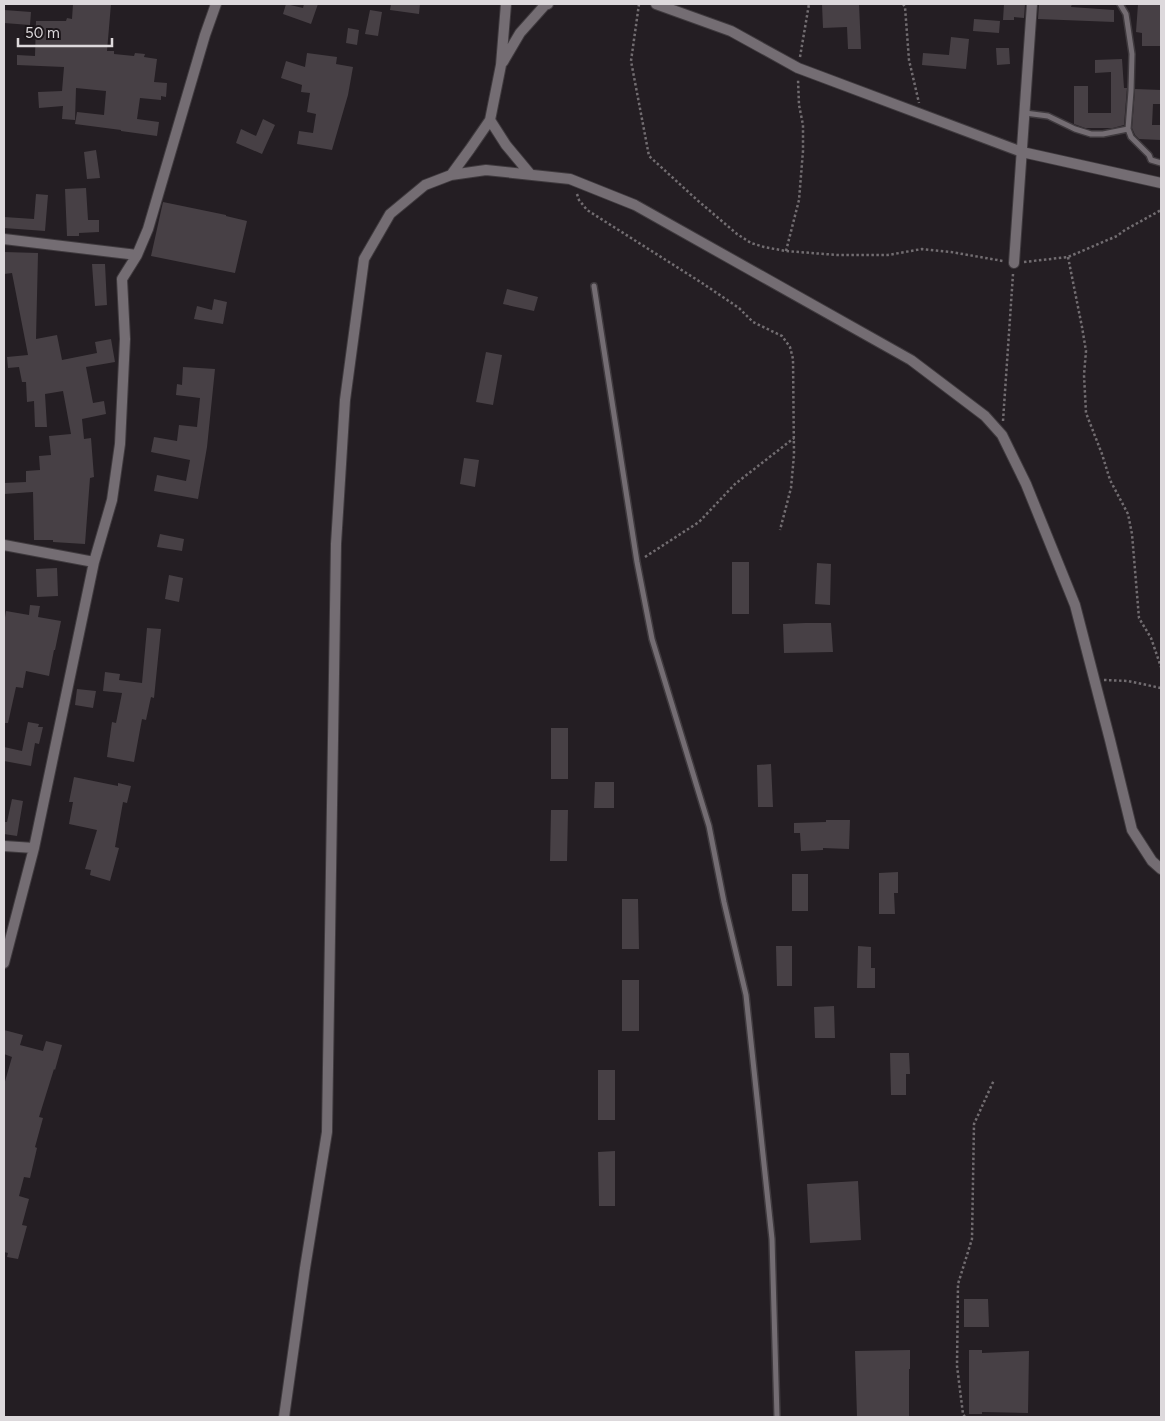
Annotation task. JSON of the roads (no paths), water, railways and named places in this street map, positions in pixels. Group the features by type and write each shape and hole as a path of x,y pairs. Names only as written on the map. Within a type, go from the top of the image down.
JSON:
{"street":[{"path":"5,956 34,848 94,562 112,500 120,444 125,339 122,279 137,255 148,229 205,35 216,4"},
{"path":"451,175 490,120 501,65 506,4"},
{"path":"501,65 520,33 543,4"},
{"path":"656,4 731,31 798,68 1022,152 1161,183"},
{"path":"1014,263 1032,4"},
{"path":"490,120 506,145 531,175"},
{"path":"284,1417 327,1132 336,544 345,400 364,259 390,214 425,185 451,175 486,170 570,179 635,205 911,360 985,416 1002,435 1026,484 1075,605 1132,830 1152,861 1161,869"},
{"path":"4,239 137,255"},
{"path":"4,545 94,562"},
{"path":"4,846 34,848"}],"lane":[{"path":"1120,4 1126,14 1132,54 1132,91 1128,129 1131,138 1149,155 1151,160 1161,163"},
{"path":"1025,113 1048,116 1075,129 1091,134 1103,134 1128,129"},
{"path":"594,286 637,562 652,639 708,826 746,995 772,1239 777,1417"}]}
